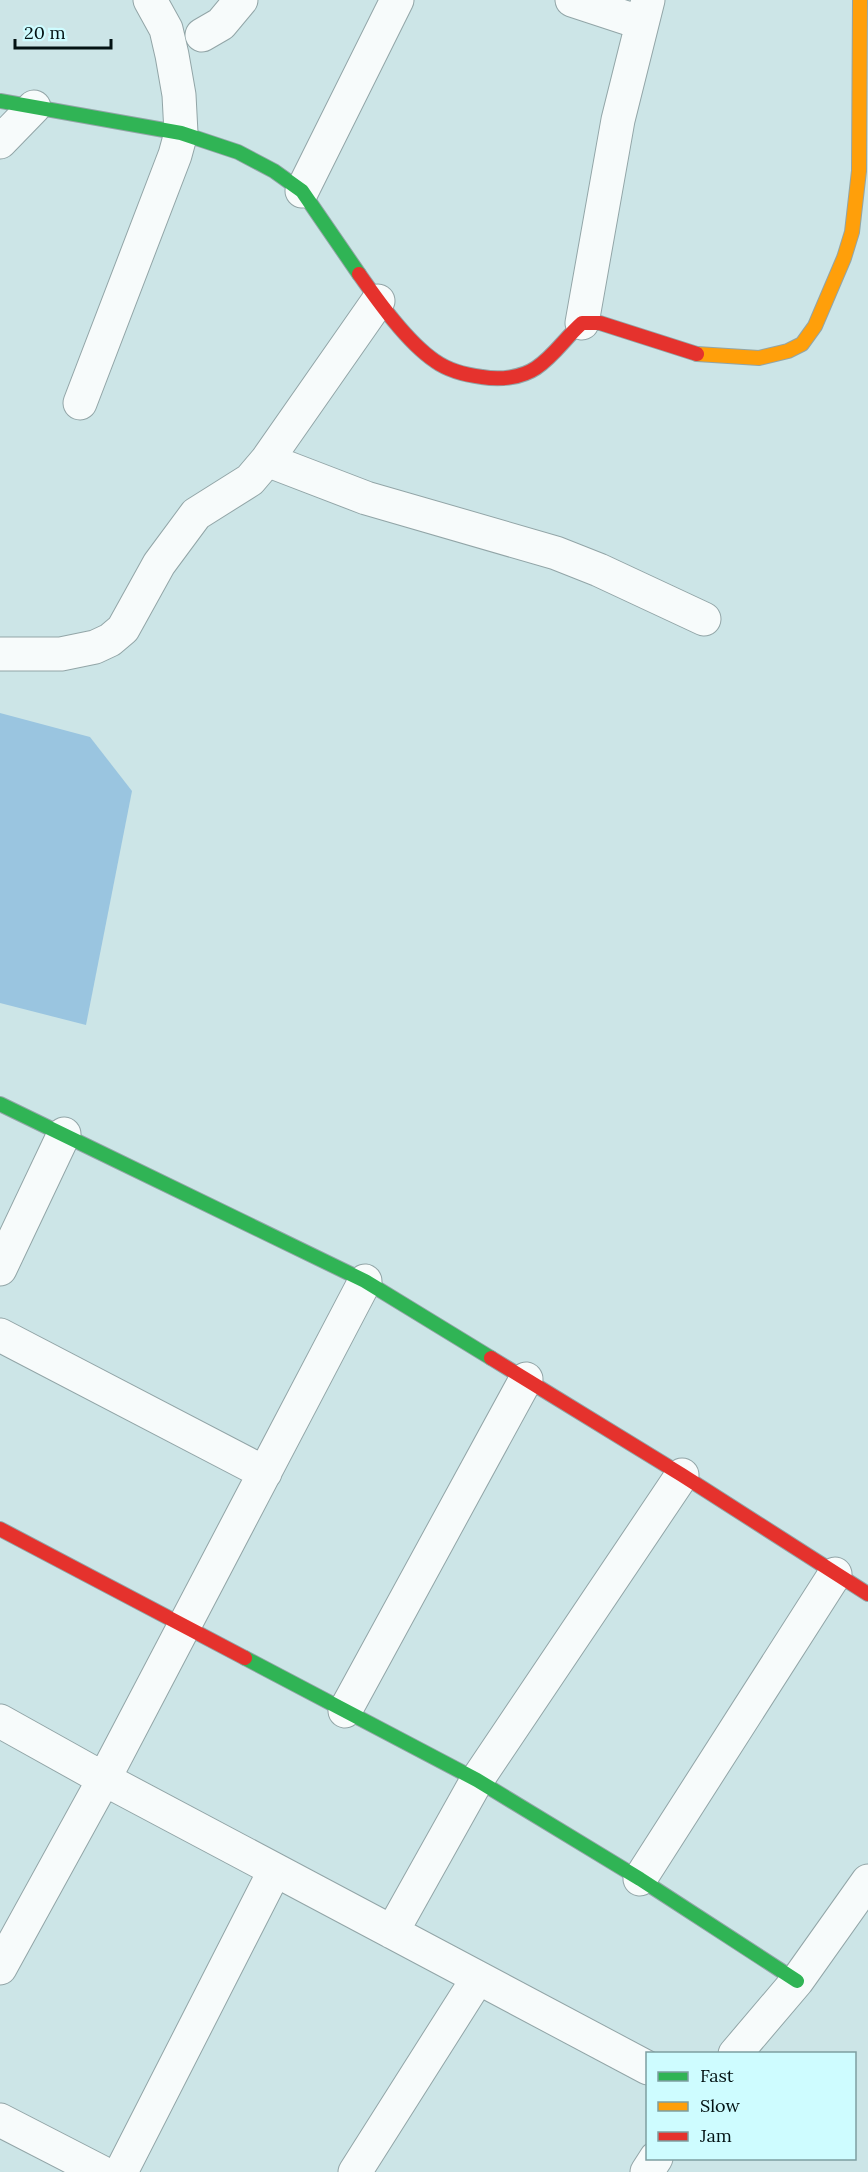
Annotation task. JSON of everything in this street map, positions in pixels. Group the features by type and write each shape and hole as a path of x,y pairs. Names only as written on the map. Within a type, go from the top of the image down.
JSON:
{"street":[{"path":"80,403 175,155 181,133 179,95 166,29 150,0"},
{"path":"201,35 221,24 241,0"},
{"path":"302,191 397,0"},
{"path":"572,0 645,12 618,120 582,324"},
{"path":"0,101 181,133 238,152 274,171 302,191 378,301 415,343 435,361 462,374 494,379 514,377 535,369 582,324 600,323 698,354 759,358 788,351 802,344 815,326 844,258 852,232 859,171 860,0"},
{"path":"0,141 34,107"},
{"path":"0,654 61,654 95,647 110,640 123,629 159,564 196,514 250,480 267,460 378,301"},
{"path":"267,460 366,498 556,553 599,570 704,619"},
{"path":"0,1104 365,1281 682,1475 868,1594"},
{"path":"0,1269 64,1134"},
{"path":"0,1968 104,1779 365,1281"},
{"path":"0,1335 265,1473"},
{"path":"345,1711 526,1379"},
{"path":"392,1932 477,1780 682,1475"},
{"path":"0,1529 477,1780 640,1880 796,1981"},
{"path":"640,1880 835,1574"},
{"path":"0,1721 104,1779 646,2067"},
{"path":"121,2172 275,1870"},
{"path":"737,2052 796,1981 868,1881"},
{"path":"355,2172 478,1978"},
{"path":"0,2120 101,2172"}],"water":[{"path":"0,713 90,737 132,791 86,1025 0,1003"}],"traffic: fast":[{"path":"0,101 181,133 238,152 274,171 302,191 359,274"},
{"path":"0,1104 365,1281 491,1358"},
{"path":"245,1658 477,1780 640,1879 797,1981"}],"traffic: slow":[{"path":"697,354 759,358 788,351 802,344 815,326 844,258 852,232 859,171 860,0"}],"traffic: jam":[{"path":"359,274 394,320 424,353 440,364 464,374 503,378 530,371 549,358 582,323 600,323 697,354"},
{"path":"491,1358 682,1475 868,1594"},
{"path":"0,1529 245,1658"}]}
